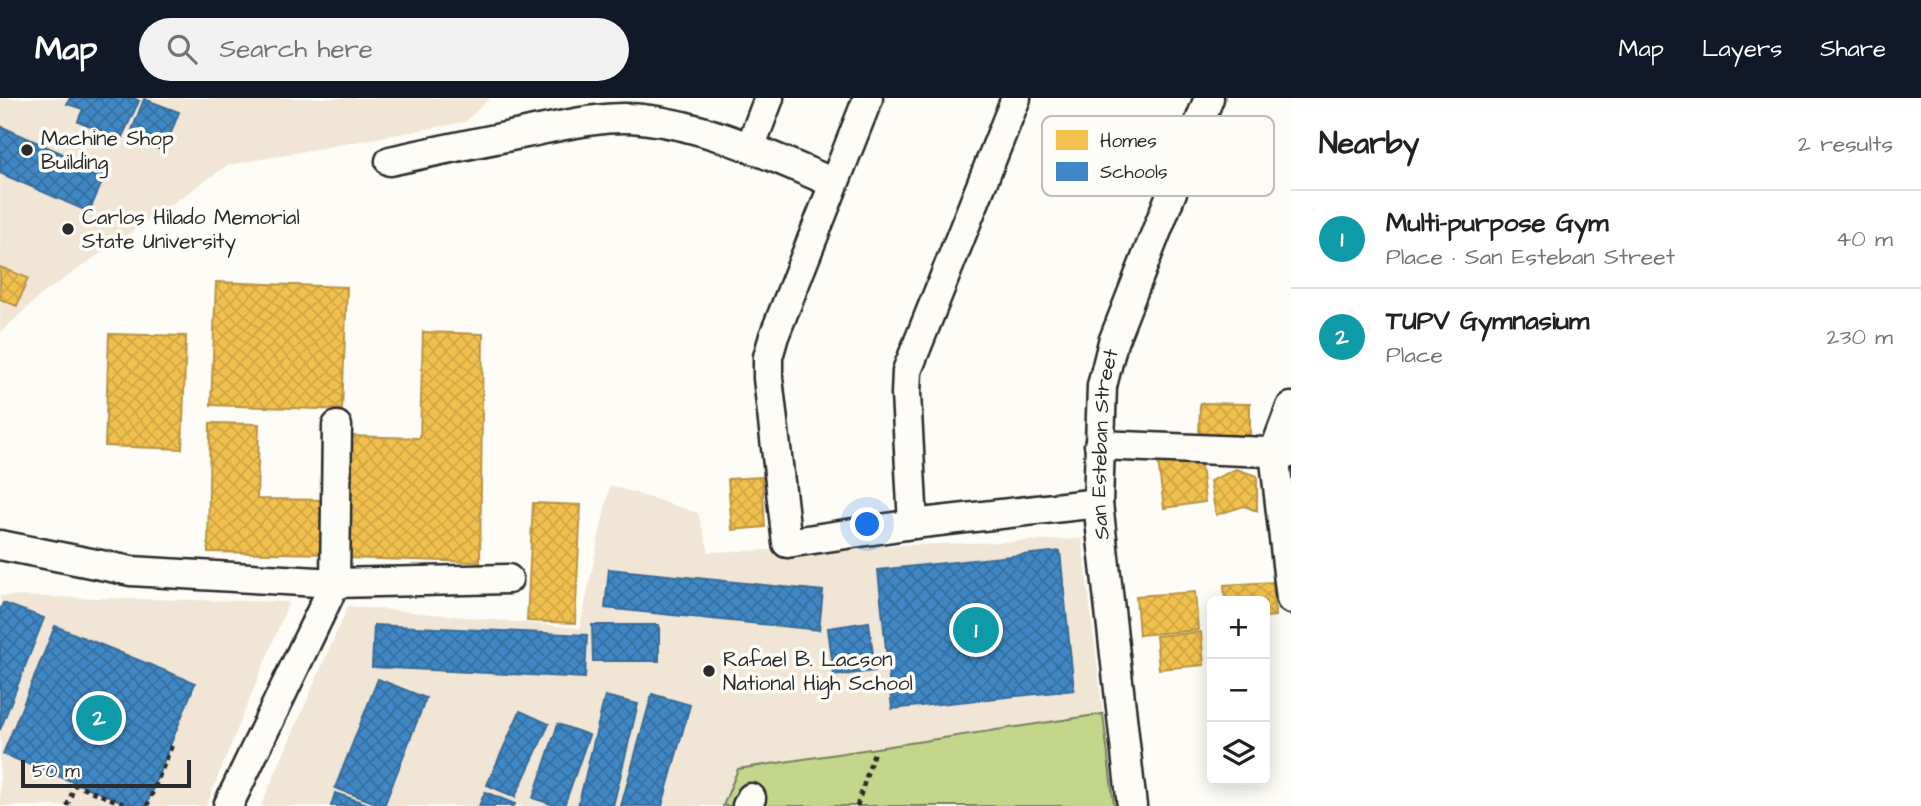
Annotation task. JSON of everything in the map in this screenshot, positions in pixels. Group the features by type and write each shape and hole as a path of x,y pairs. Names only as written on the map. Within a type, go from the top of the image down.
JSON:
{"street":[{"path":"750,148 769,98"},
{"path":"868,98 774,335 768,357 768,378 787,543 913,524 1098,503"},
{"path":"913,524 907,371 1016,98"},
{"name":"San Esteban Street","path":"1202,116 1209,98"},
{"path":"390,160 574,123 641,118 678,125 750,148 834,183"},
{"name":"San Esteban Street","path":"1132,806 1098,503 1102,386 1113,342 1170,196"},
{"path":"1291,407 1283,453 1291,599"},
{"path":"228,806 335,583 337,426"},
{"path":"1099,445 1283,453"},
{"path":"0,545 131,571 335,583 508,579"}],"path":[{"path":"148,806 173,743"},
{"path":"857,806 875,749"},
{"path":"67,806 75,785 129,806"}],"shaded area":[{"name":"Carlos Hilado Memorial State University","path":"0,98 490,98 465,122 228,165 42,294 0,333"},
{"name":"Rafael B. Lacson National High School","path":"610,485 698,513 709,552 1082,539 1103,714 738,769 723,806 261,806 348,606 580,628"},
{"path":"0,596 289,602 206,806 0,806"}],"green space":[{"path":"1103,714 1114,806 723,806 738,769"}],"building: Homes":[{"path":"0,267 28,278 17,306 0,299"},
{"path":"216,282 347,287 342,410 211,405"},
{"path":"423,332 483,334 480,562 345,558 348,436 420,438"},
{"path":"109,334 186,336 182,449 105,446"},
{"path":"1200,403 1250,404 1250,442 1199,441"},
{"path":"210,423 259,424 257,499 331,500 330,554 208,552"},
{"path":"1200,455 1205,502 1164,508 1158,461"},
{"path":"1236,469 1257,476 1257,511 1244,506 1216,515 1210,481"},
{"path":"762,477 765,527 732,530 728,479"},
{"path":"533,503 581,505 575,623 527,621"},
{"path":"1273,582 1275,616 1270,616 1270,596 1225,596 1224,585"},
{"path":"1195,592 1198,630 1139,635 1136,596"},
{"path":"1201,632 1204,665 1159,669 1156,636"}],"building: Schools":[{"path":"70,98 134,98 139,101 121,139 78,121 83,109 67,104"},
{"path":"144,99 179,112 164,151 129,138"},
{"name":"Machine Shop Building","path":"0,126 106,173 89,212 0,173"},
{"path":"1060,551 1074,690 892,709 878,570"},
{"path":"609,569 823,591 819,630 605,608"},
{"path":"3,603 44,618 0,730 0,610"},
{"path":"869,622 875,671 834,676 828,628"},
{"path":"374,625 587,635 585,678 372,667"},
{"path":"592,625 659,625 659,661 593,661"},
{"path":"55,626 195,683 146,806 133,806 3,754"},
{"path":"378,679 426,698 384,806 335,788"},
{"path":"652,694 690,705 662,806 621,806"},
{"path":"605,696 638,704 613,806 578,806"},
{"path":"520,711 549,724 515,797 487,785"},
{"path":"558,724 589,735 564,806 533,798"},
{"path":"485,792 515,804 479,806"},
{"path":"335,793 373,806 331,806"}],"place":[{"name":"Machine Shop Building","path":"27,150"},
{"name":"Carlos Hilado Memorial State University","path":"68,229"},
{"name":"Multi-purpose Gym","path":"976,630"},
{"name":"Rafael B. Lacson National High School","path":"709,671"},
{"name":"TUPV Gymnasium","path":"99,718"}]}
